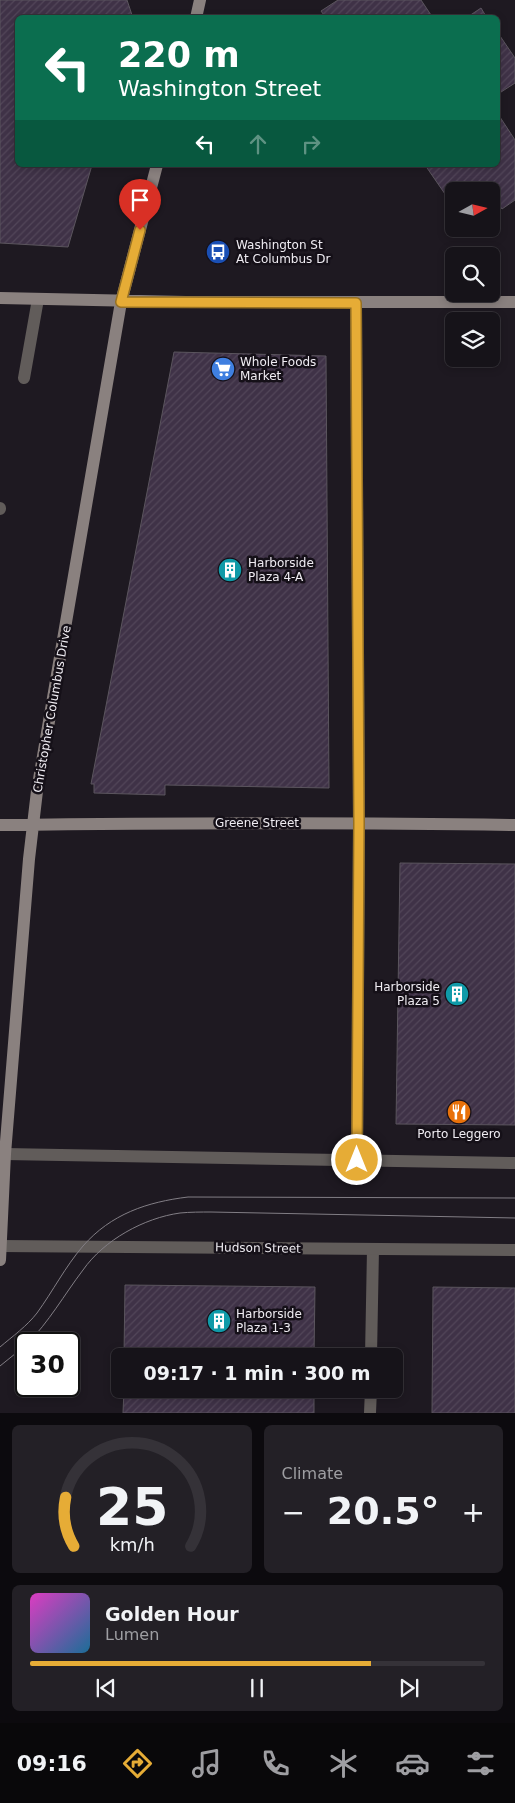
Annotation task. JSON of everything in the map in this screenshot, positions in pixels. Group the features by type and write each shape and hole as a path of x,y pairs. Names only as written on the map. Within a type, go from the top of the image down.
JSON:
{"street":[{"path":"197,15 200,0"},
{"name":"Christopher Columbus Drive","path":"0,1260 6,1154 33,824 121,302 156,167"},
{"path":"0,298 121,302 515,302"},
{"path":"24,378 38,299"},
{"path":"356,303 359,823 357,1160"},
{"name":"Greene Street","path":"0,825 83,823 515,825"},
{"path":"6,1154 515,1163"},
{"name":"Hudson Street","path":"0,1246 515,1250"},
{"path":"371,1348 373,1249"},
{"path":"370,1413 371,1398"}],"building":[{"path":"0,0 127,0 132,15 15,15 15,167 91,167 68,247 0,243"},
{"path":"338,0 421,0 431,15 324,15 321,11"},
{"path":"481,8 485,15 470,15"},
{"path":"500,36 515,58 515,83 500,93"},
{"path":"500,117 515,140 515,200 502,209 500,206 500,182 445,182 445,194 426,167 500,167"},
{"path":"213,248 224,249 224,255 213,255"},
{"name":"Harborside Plaza 4-A","path":"174,352 326,356 329,788 165,785 165,795 94,793 94,784 91,784"},
{"name":"Harborside Plaza 5","path":"400,863 515,864 515,1125 396,1124"},
{"name":"Harborside Plaza 1-3","path":"125,1285 315,1287 314,1348 124,1348"},
{"path":"433,1287 515,1288 515,1413 432,1413"},
{"path":"124,1398 314,1398 314,1413 123,1413"}],"tram line":[{"path":"0,1347 33,1318 70,1262 94,1235 118,1218 144,1206 188,1197 515,1198"},
{"path":"38,1332 83,1270 102,1249 113,1240 139,1225 166,1216 211,1212 515,1218"},
{"path":"0,1366 15,1354"}],"place":[{"name":"Washington St At Columbus Dr","path":"218,252"},
{"name":"Whole Foods Market","path":"223,369"},
{"name":"Harborside Plaza 4-A","path":"230,570"},
{"name":"Harborside Plaza 5","path":"457,994"},
{"name":"Porto Leggero","path":"459,1112"},
{"name":"Harborside Plaza 1-3","path":"219,1321"}],"route":[{"path":"140,230 121,302 356,303 359,823 357,1160"}]}
